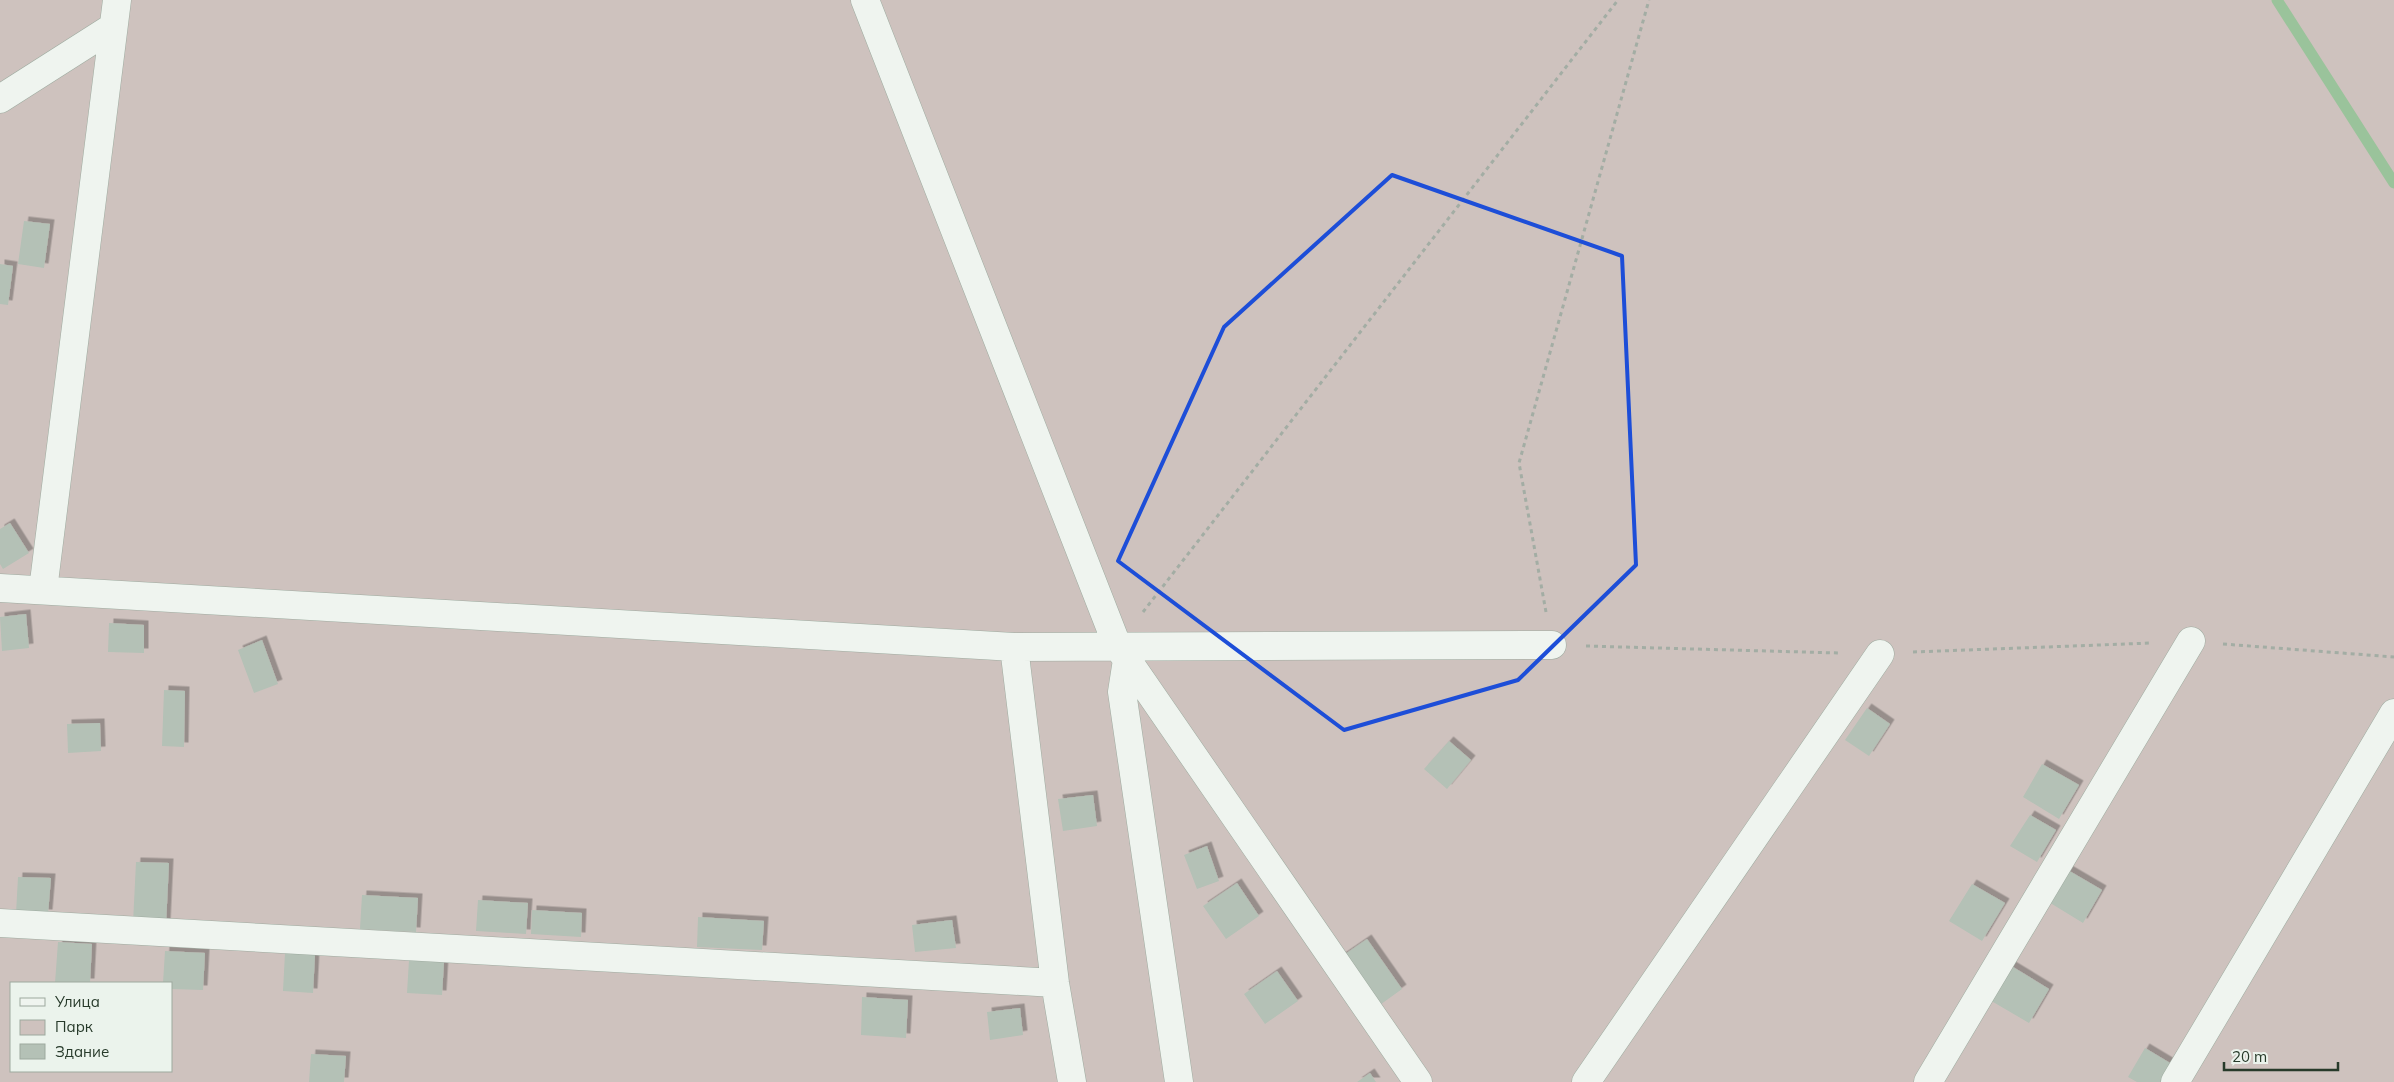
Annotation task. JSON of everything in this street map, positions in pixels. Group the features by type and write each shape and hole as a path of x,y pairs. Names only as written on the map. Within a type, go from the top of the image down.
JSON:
{"street":[{"path":"43,590 117,0"},
{"path":"865,0 1122,653 1418,1082"},
{"path":"0,99 113,27"},
{"path":"0,588 1122,653 1552,645"},
{"path":"1928,1082 2191,641"},
{"path":"1014,646 1055,983 1072,1082"},
{"path":"1122,653 1122,692 1179,1082"},
{"path":"1586,1082 1880,654"},
{"path":"2174,1082 2394,713"},
{"path":"0,923 1055,983"}],"path":[{"path":"1122,653 1618,0"},
{"path":"1552,645 1519,463 1649,0"},
{"path":"2191,641 2394,657"}],"highlighted area":[{"path":"1392,175 1622,256 1636,565 1518,680 1344,730 1118,561 1224,327"}],"green space":[{"path":"0,0 2394,0 2394,1082 0,1082"}],"building":[{"path":"24,221 50,224 44,268 18,264"},
{"path":"0,264 13,266 8,305 0,304"},
{"path":"10,523 29,553 3,569 0,564 0,529"},
{"path":"26,614 29,648 2,651 0,617"},
{"path":"109,623 144,625 144,653 108,652"},
{"path":"262,640 278,684 254,693 238,650"},
{"path":"164,690 185,691 184,747 162,746"},
{"path":"1867,708 1890,724 1869,756 1845,740"},
{"path":"100,723 101,751 68,753 67,724"},
{"path":"1449,741 1471,760 1447,789 1424,769"},
{"path":"2042,764 2079,785 2059,819 2023,797"},
{"path":"1093,795 1097,826 1063,831 1058,799"},
{"path":"2030,815 2056,830 2037,862 2010,846"},
{"path":"1207,846 1219,881 1197,889 1184,855"},
{"path":"136,862 169,863 166,925 133,923"},
{"path":"2066,869 2102,890 2083,923 2047,901"},
{"path":"18,877 51,878 48,914 16,913"},
{"path":"1237,883 1259,916 1226,939 1203,906"},
{"path":"1972,884 2005,903 1982,941 1949,921"},
{"path":"362,895 418,898 416,932 360,929"},
{"path":"478,900 528,903 526,934 476,931"},
{"path":"532,910 582,913 581,937 531,934"},
{"path":"698,917 764,921 762,950 697,947"},
{"path":"952,920 956,948 915,952 912,925"},
{"path":"1367,939 1402,989 1370,1012 1335,961"},
{"path":"58,942 92,944 90,982 55,982"},
{"path":"165,951 205,953 203,990 172,989 172,982 163,982"},
{"path":"285,953 315,955 313,993 283,991"},
{"path":"409,960 444,962 442,995 407,993"},
{"path":"2008,964 2049,989 2029,1023 1988,999"},
{"path":"1277,971 1298,1001 1265,1024 1244,994"},
{"path":"862,997 908,1000 906,1038 861,1035"},
{"path":"1020,1008 1023,1035 990,1040 987,1012"},
{"path":"2145,1048 2175,1066 2165,1082 2137,1082 2128,1077"},
{"path":"311,1054 346,1056 344,1082 309,1082"},
{"path":"1370,1073 1376,1082 1357,1082"}],"waterway":[{"path":"2277,0 2394,183"}]}
